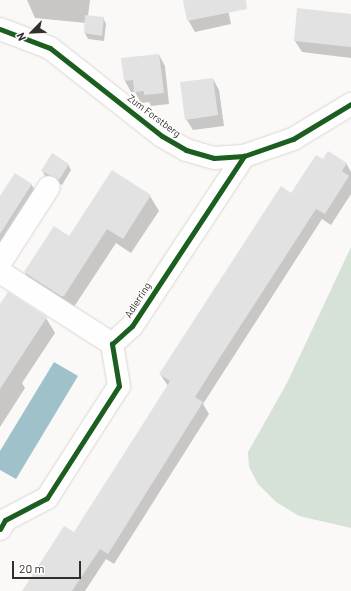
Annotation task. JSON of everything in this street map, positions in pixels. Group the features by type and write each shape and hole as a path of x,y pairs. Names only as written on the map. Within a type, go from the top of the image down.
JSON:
{"street":[{"name":"Zum Forstberg","path":"0,29 50,48 162,136 186,150 214,158 244,156 293,139 351,104"},
{"name":"Adlerring","path":"112,344 132,326 244,156"},
{"path":"0,263 49,187"},
{"path":"0,272 112,344 119,386 46,498 2,521"}],"shaded area":[{"path":"351,247 351,528 299,516 276,502 258,484 249,467 248,452 287,383"}],"water":[{"path":"54,362 78,376 16,479 0,470 0,451"}],"building":[{"path":"183,0 246,0 247,9 187,21"},
{"path":"297,8 351,14 351,47 294,41"},
{"path":"85,15 104,17 102,36 84,33"},
{"path":"159,54 164,93 144,95 144,91 134,92 133,80 124,81 121,58"},
{"path":"213,78 218,115 185,120 180,82"},
{"path":"328,151 347,163 342,171 349,176 325,214 316,209 219,359 195,397 203,402 108,554 100,549 72,591 22,591 64,526 74,532 170,381 159,374 281,186 291,193 316,155 323,159"},
{"path":"52,153 69,164 59,180 41,171"},
{"path":"112,170 151,195 123,239 107,229 64,296 61,296 24,272 54,226 69,236"},
{"path":"15,173 32,184 0,234 0,196"},
{"path":"8,292 47,317 0,389 0,304"}],"cycle path":[{"path":"0,29 50,48 162,136 186,150 214,158 244,156 293,139 351,104"},
{"path":"0,529 5,520 47,498 119,386 112,344 132,326 244,156"}]}
